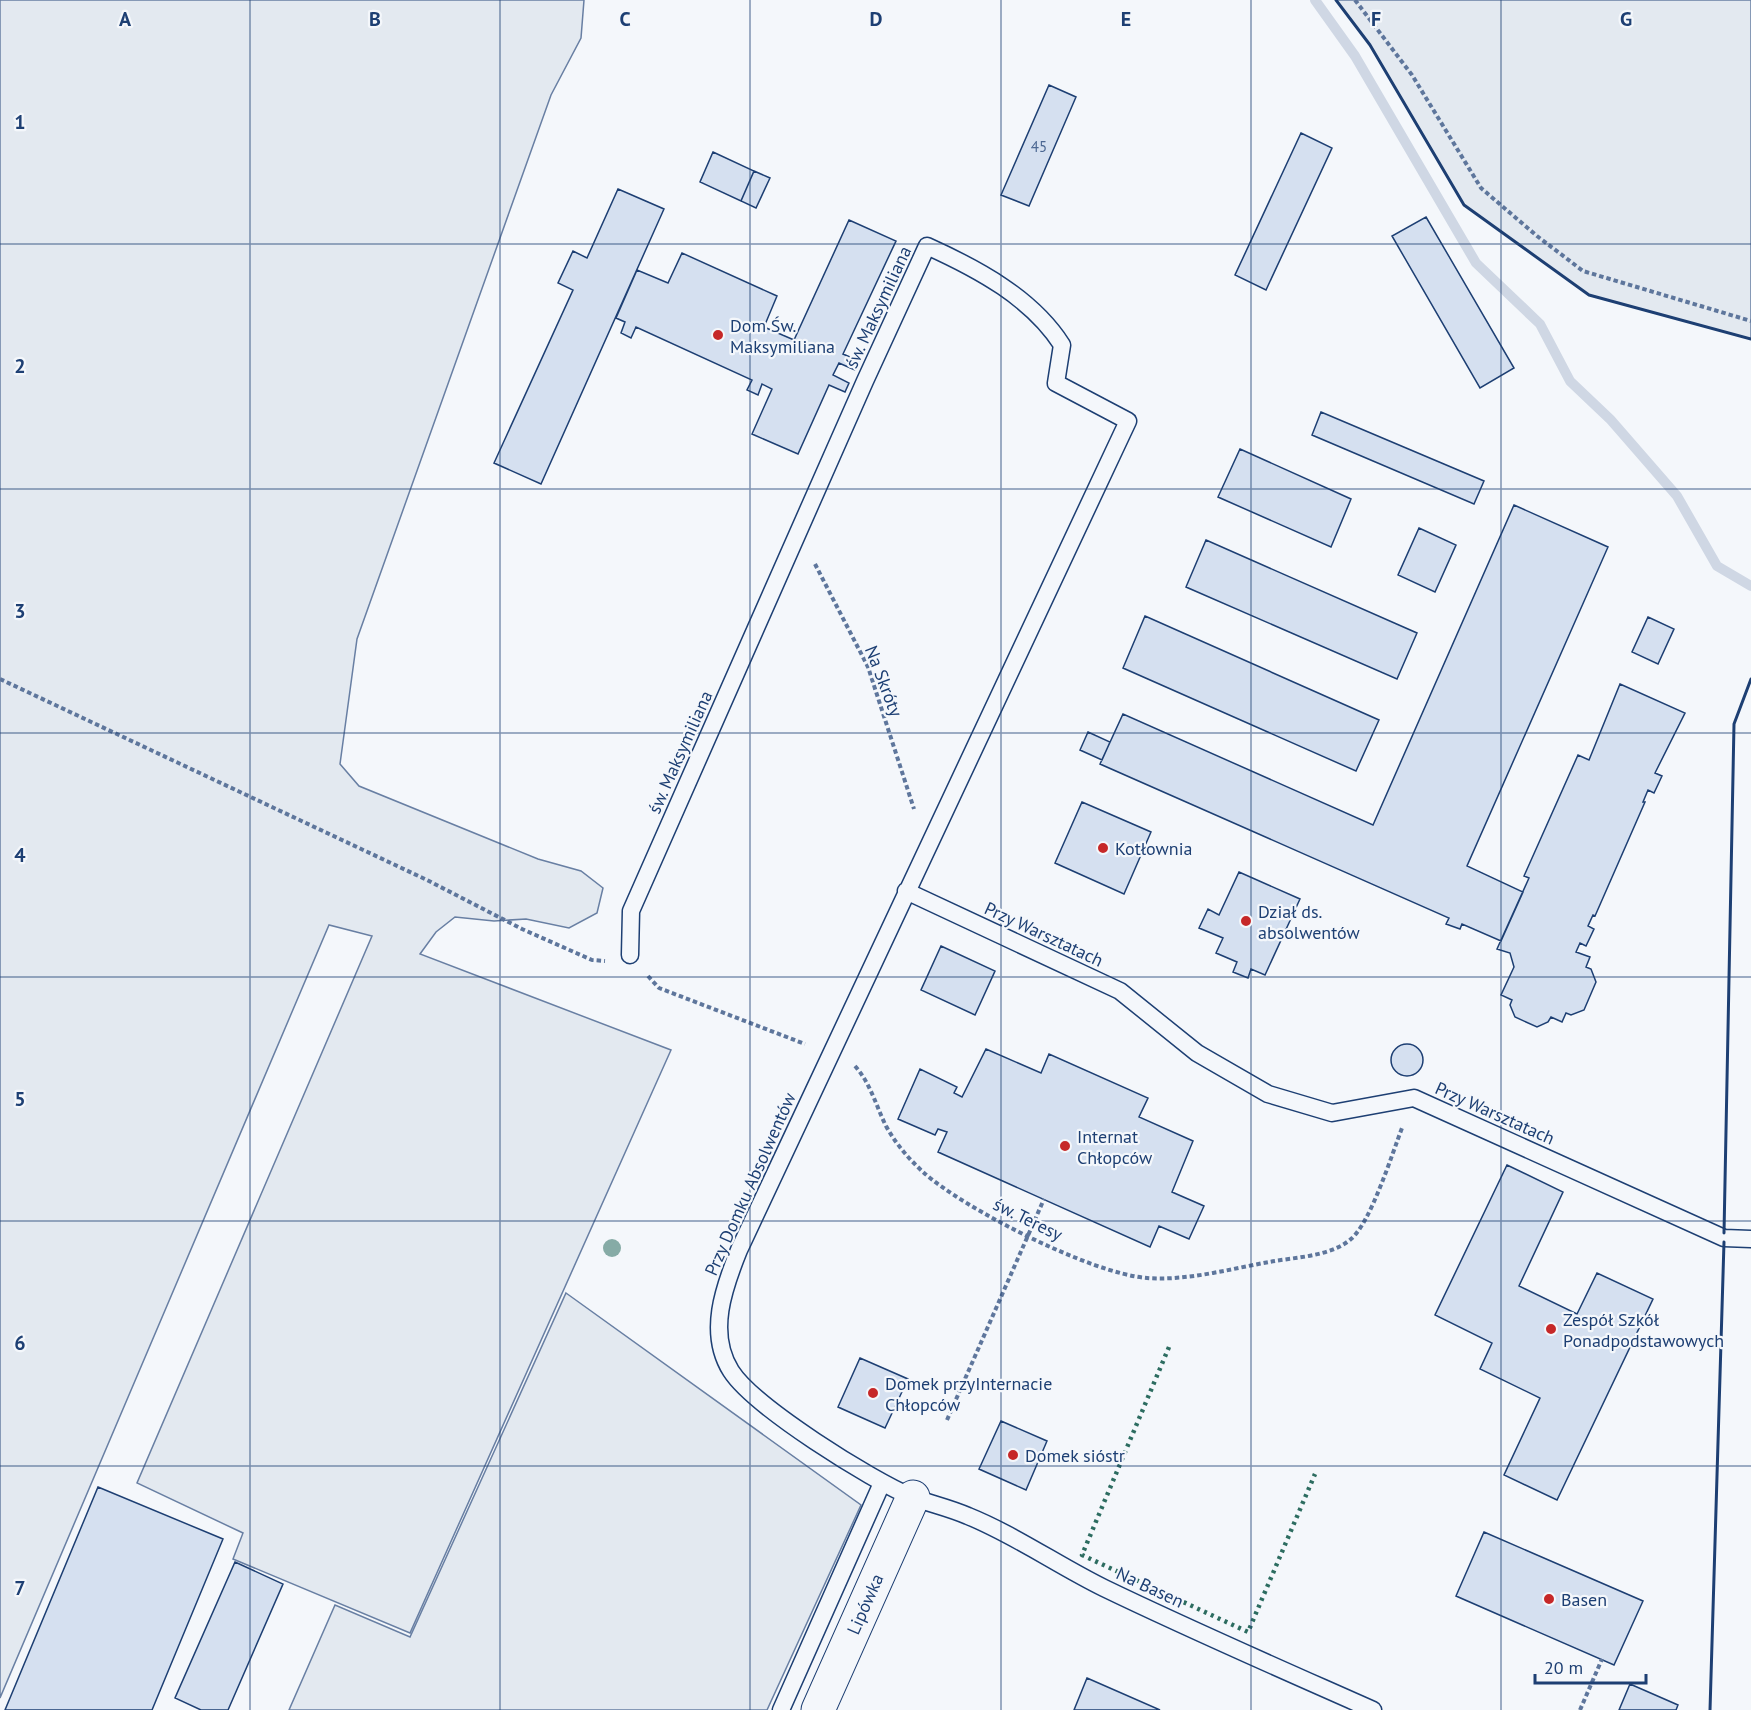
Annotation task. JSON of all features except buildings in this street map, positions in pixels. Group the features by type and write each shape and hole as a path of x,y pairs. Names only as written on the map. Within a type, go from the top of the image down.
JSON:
{"street":[{"name":"Lipówka","path":"818,1710 913,1497"}],"lane":[{"name":"św. Maksymiliana","path":"634,960 631,911 798,531 927,246 959,261 1024,302 1048,323 1062,345 1056,383 1128,421 927,849"},
{"name":"Przy Domku Absolwentów","path":"913,1497 882,1483 764,1406 731,1371 720,1339 719,1311 725,1286 927,849"},
{"name":"Przy Warsztatach","path":"906,891 1120,991 1197,1053 1268,1094 1332,1113 1414,1098 1724,1238 1751,1239"},
{"path":"781,1710 882,1483"},
{"name":"Na Basen","path":"913,1497 969,1516 1104,1588 1373,1710"}],"path":[{"path":"1355,0 1412,75 1481,188 1537,236 1583,271 1751,321"},
{"name":"Na Skróty","path":"798,531 868,667 927,849"},
{"path":"0,679 592,960 634,960"},
{"name":"św. Teresy","path":"634,960 659,988 831,1054 855,1066 866,1078 887,1126 901,1150 925,1173 980,1210 1028,1236 1096,1265 1148,1278 1208,1273 1329,1251 1352,1239 1366,1218 1414,1098"},
{"path":"947,1420 1044,1199"},
{"path":"1580,1710 1602,1659"}],"shaded area":[{"path":"0,0 584,0 581,38 551,95 357,639 340,764 359,786 538,859 581,871 603,888 597,913 569,928 526,919 494,921 455,917 436,932 420,954 671,1050 410,1633 233,1559 243,1533 137,1483 372,936 329,925 0,1698"},
{"path":"1336,0 1751,0 1751,339 1589,295 1464,205 1370,45"},
{"path":"566,1293 861,1505 767,1710 289,1710 335,1605 410,1637"}],"waterway":[{"path":"1315,0 1355,56 1476,263 1540,324 1570,381 1610,419 1677,496 1717,566 1751,586"}],"hedge":[{"path":"1169,1347 1082,1555 1248,1632 1315,1474"}],"wall":[{"path":"1336,0 1370,45 1464,205 1589,295 1751,339"},
{"path":"1724,1233 1734,724 1751,679"},
{"path":"1710,1710 1724,1242"}],"place":[{"name":"Dom Św. Maksymiliana","path":"718,335"},
{"name":"Kotłownia","path":"1103,848"},
{"name":"Dział ds. absolwentów","path":"1246,921"},
{"name":"Internat Chłopców","path":"1065,1146"},
{"name":"Zespół Szkół Ponadpodstawowych","path":"1551,1329"},
{"name":"Domek przyInternacie Chłopców","path":"873,1393"},
{"name":"Domek sióstr","path":"1013,1455"},
{"name":"Basen","path":"1549,1599"}]}
